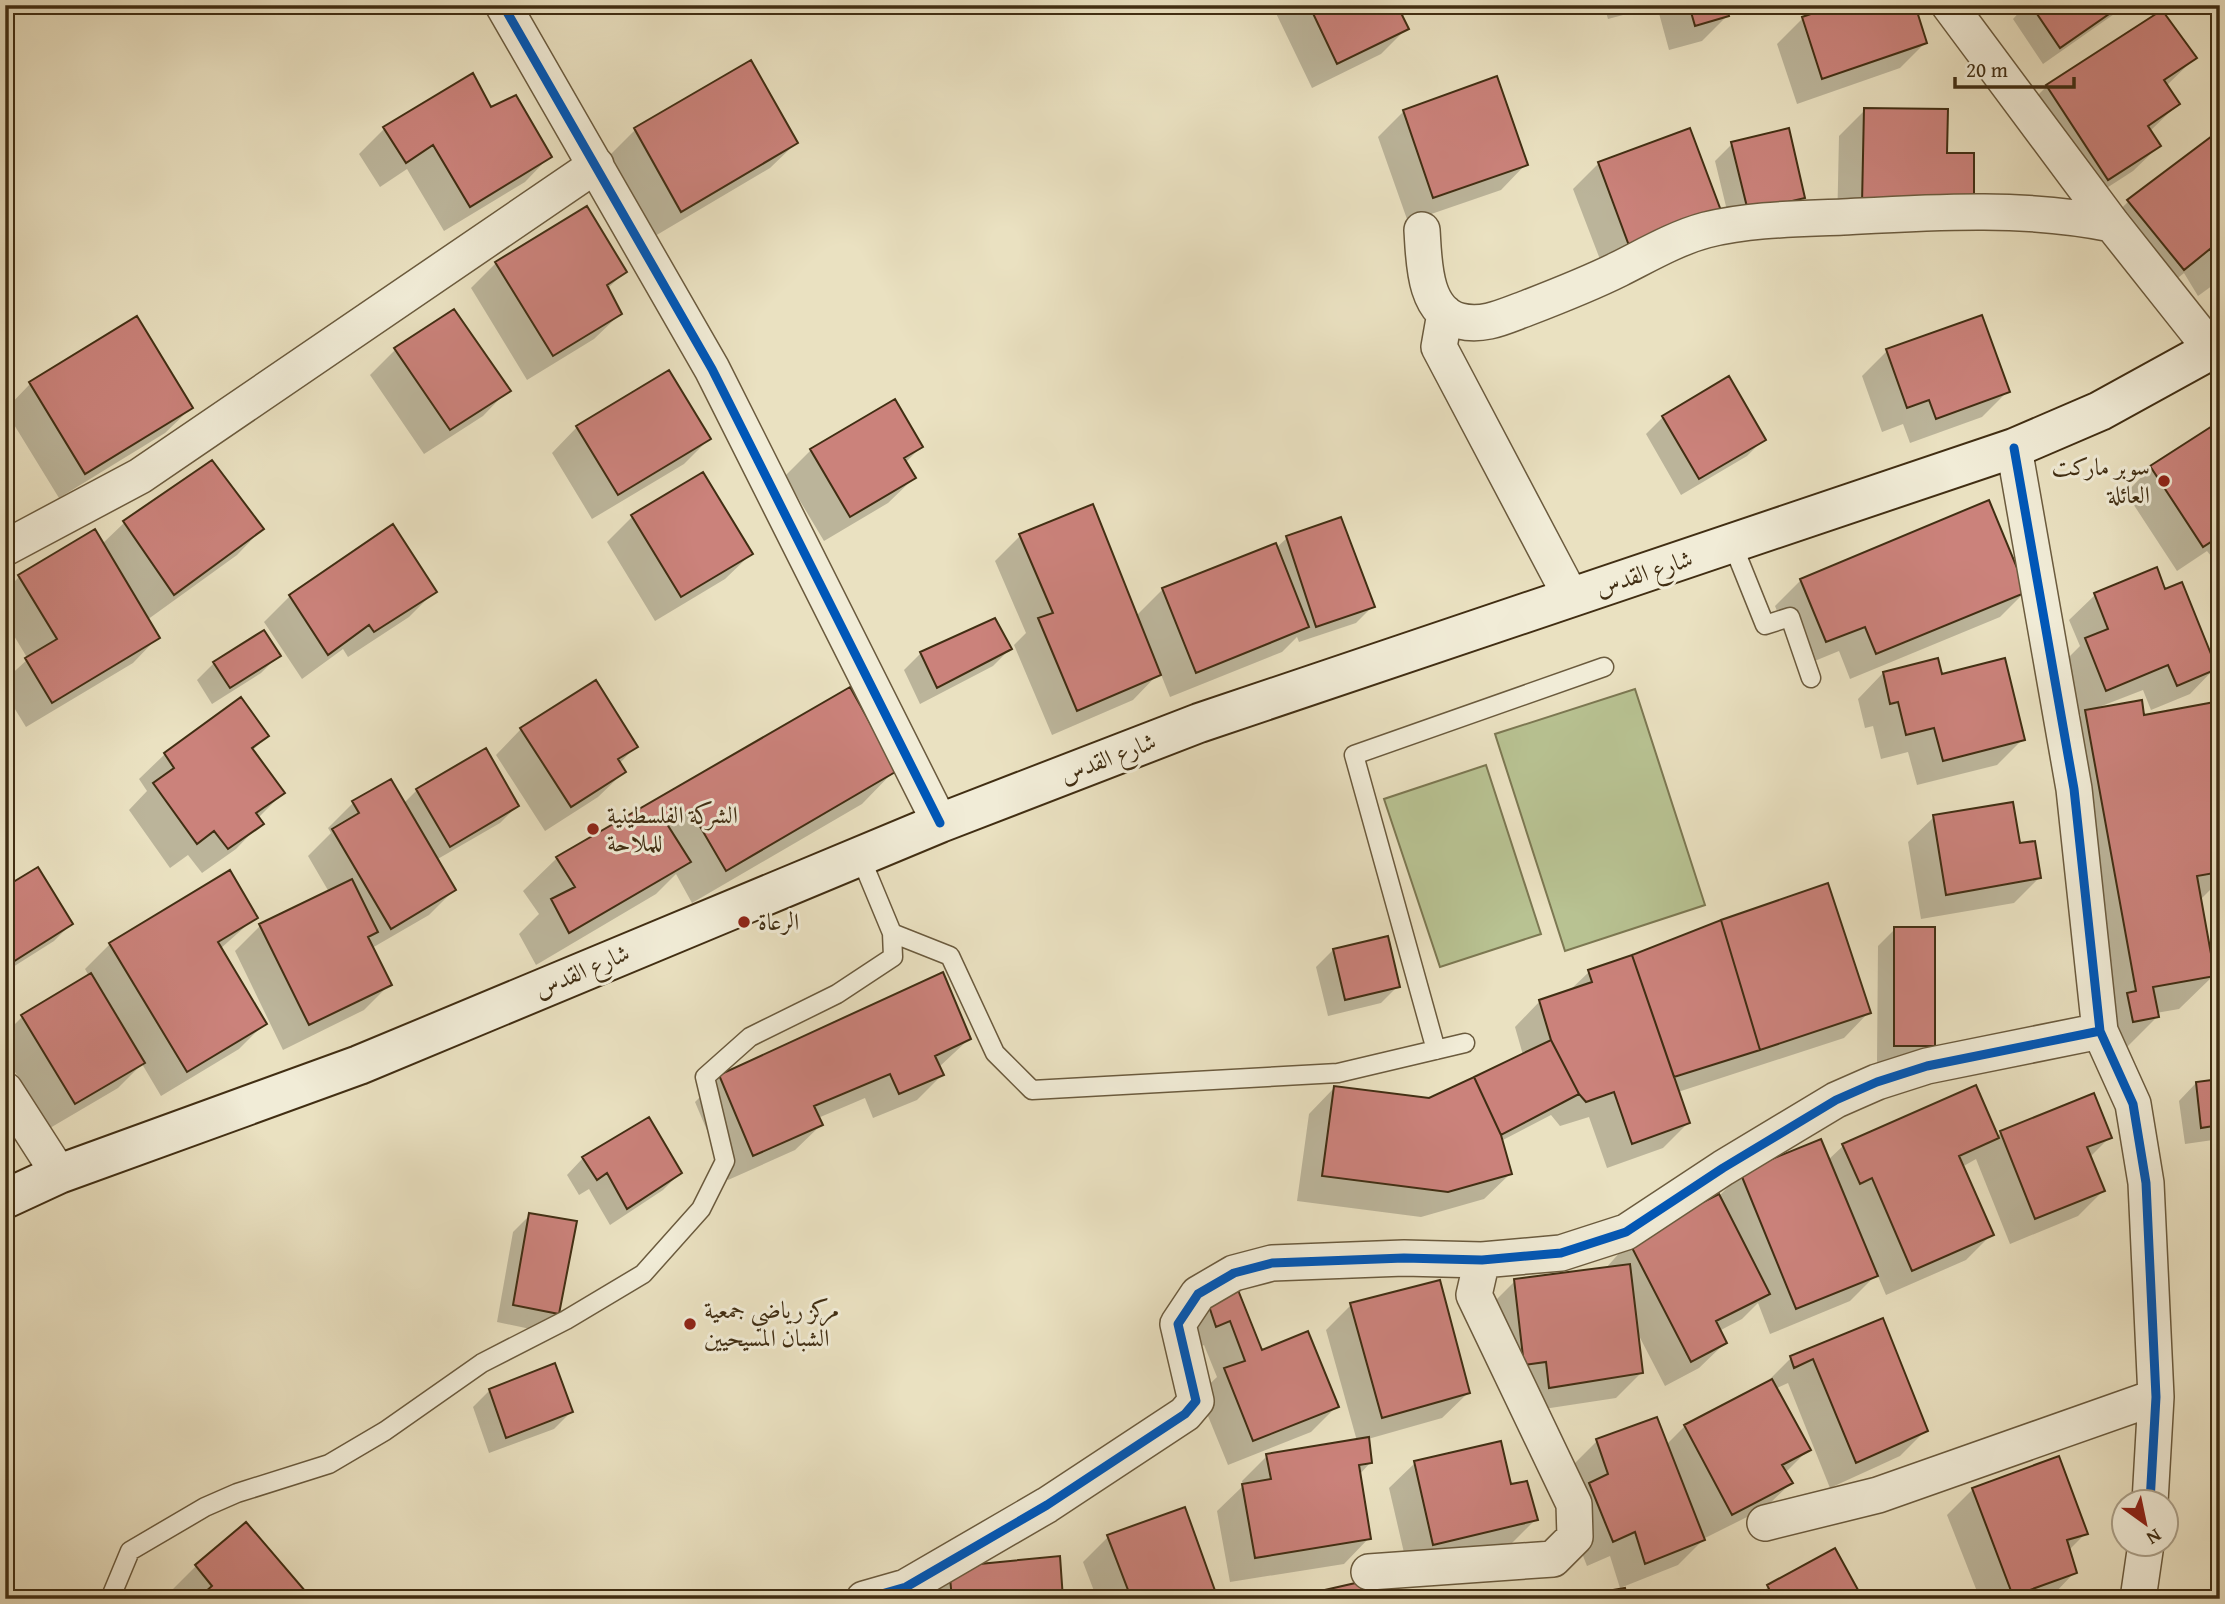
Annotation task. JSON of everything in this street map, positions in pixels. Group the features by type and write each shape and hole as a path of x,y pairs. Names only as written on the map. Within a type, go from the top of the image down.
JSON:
{"main road":[{"name":"شارع القدس","path":"5,1199 58,1174 359,1065 940,823 1212,718 2014,448 2100,411 2216,347"}],"street":[{"path":"503,5 712,369 940,823"},
{"path":"1949,5 2112,224 2216,347"},
{"path":"5,548 140,476 596,166"},
{"path":"1422,230 1425,271 1431,293 1445,313 1459,321 1487,323 1577,289 1668,244 1703,231 1756,220 1977,209 2071,216 2112,224"},
{"path":"1445,313 1439,347 1571,597"},
{"path":"2014,448 2074,789 2100,1031 2133,1104 2146,1183 2156,1397 2151,1488"},
{"path":"864,1599 917,1580 1047,1505 1185,1414 1196,1401 1178,1324 1198,1294 1234,1273 1272,1263 1404,1258 1482,1260 1561,1253 1626,1232 1825,1107 1877,1082 1927,1066 2100,1031"},
{"path":"5,1090 58,1174"},
{"path":"1369,1572 1553,1559 1575,1536 1574,1504 1474,1295 1482,1260"},
{"path":"1765,1522 1878,1495 2156,1397"},
{"path":"2138,1599 2144,1558"}],"lane":[{"path":"1732,543 1765,625 1790,617 1811,678"},
{"path":"1436,1050 1354,755 1604,667"},
{"path":"110,1599 130,1551 205,1507 237,1493 329,1464 385,1431 482,1363 566,1320 643,1274 701,1209 725,1161 705,1077 750,1037 837,994 893,957 892,933 860,856"},
{"path":"892,933 950,956 995,1053 1032,1090 1338,1073 1465,1043"}],"green space":[{"path":"1635,689 1705,905 1565,951 1495,734"},
{"path":"1486,765 1541,934 1440,967 1384,799"}],"building":[{"path":"1309,5 1402,5 1398,7 1409,29 1337,64"},
{"path":"1689,5 1726,5 1729,16 1695,26"},
{"path":"1837,5 1915,5 1927,43 1822,79 1802,17"},
{"path":"2031,5 2122,5 2060,48"},
{"path":"2162,10 2197,58 2164,80 2180,104 2148,126 2161,146 2108,180 2046,85"},
{"path":"751,60 798,143 681,212 634,128"},
{"path":"473,73 491,107 516,95 552,157 470,207 433,145 406,163 383,127"},
{"path":"1497,76 1528,165 1433,198 1403,110"},
{"path":"1864,108 1948,109 1947,153 1974,153 1974,206 1862,204"},
{"path":"1690,128 1723,216 1631,251 1598,162"},
{"path":"1789,128 1805,198 1748,211 1731,142"},
{"path":"2220,130 2220,265 2210,249 2184,270 2127,200"},
{"path":"587,206 627,272 607,285 622,314 553,356 495,262"},
{"path":"454,309 511,391 450,430 394,348"},
{"path":"1982,315 2010,392 1936,419 1929,400 1907,408 1886,349"},
{"path":"137,316 193,408 85,474 29,382"},
{"path":"669,370 711,439 618,495 576,426"},
{"path":"1729,376 1766,440 1699,479 1662,416"},
{"path":"895,399 923,447 904,458 916,478 850,517 810,449"},
{"path":"2220,421 2220,536 2203,547 2150,466"},
{"path":"212,460 264,529 174,595 123,521"},
{"path":"703,472 753,554 681,597 631,515"},
{"path":"1989,500 2027,592 1876,654 1865,627 1826,642 1800,579"},
{"path":"1093,504 1161,675 1077,711 1038,618 1053,613 1019,534"},
{"path":"1341,517 1375,607 1316,627 1286,536"},
{"path":"393,524 437,592 374,632 369,625 328,655 289,595"},
{"path":"95,529 160,638 52,703 25,658 57,639 18,575"},
{"path":"1276,543 1309,627 1196,673 1162,588"},
{"path":"2157,567 2165,589 2182,582 2217,669 2177,686 2168,665 2106,691 2085,638 2108,629 2094,593"},
{"path":"995,618 1012,649 937,688 920,652"},
{"path":"264,630 281,656 230,688 213,662"},
{"path":"1938,658 1942,674 2005,658 2025,740 1943,761 1934,728 1906,735 1898,702 1890,704 1883,672"},
{"path":"596,680 638,747 618,759 626,772 571,807 520,728"},
{"path":"850,687 897,771 726,871 691,811 667,824 691,862 569,933 551,899 575,887 556,857"},
{"path":"241,697 269,736 252,748 285,793 256,813 264,824 228,849 214,831 197,844 153,783 174,768 164,753"},
{"path":"2142,700 2144,715 2220,701 2220,872 2197,876 2215,976 2153,987 2159,1017 2133,1022 2127,993 2136,991 2085,710"},
{"path":"486,748 519,806 450,847 416,789"},
{"path":"391,779 456,890 391,929 332,829 359,813 352,801"},
{"path":"2013,802 2020,843 2035,841 2041,878 1946,895 1933,815"},
{"path":"38,867 73,924 5,967 5,887"},
{"path":"230,870 258,918 218,942 267,1024 187,1072 109,943"},
{"path":"352,879 378,932 368,937 392,985 309,1025 259,924"},
{"path":"1828,883 1871,1013 1760,1050 1721,920"},
{"path":"1721,920 1760,1050 1674,1077 1632,955"},
{"path":"1894,927 1935,927 1935,1046 1894,1046"},
{"path":"1388,936 1400,987 1345,1000 1333,949"},
{"path":"1632,955 1690,1123 1632,1144 1614,1092 1586,1102 1579,1094 1551,1040 1539,1000 1592,982 1588,970"},
{"path":"943,972 971,1039 935,1056 944,1075 899,1094 890,1074 814,1106 823,1125 753,1156 719,1075"},
{"path":"91,973 145,1063 75,1104 21,1015"},
{"path":"1551,1040 1579,1094 1501,1135 1474,1077"},
{"path":"1474,1077 1501,1135 1512,1174 1448,1192 1322,1176 1334,1086 1429,1098"},
{"path":"2220,1079 2220,1125 2201,1128 2196,1082"},
{"path":"1976,1085 1999,1138 1959,1156 1994,1235 1912,1271 1872,1178 1860,1184 1842,1144"},
{"path":"2094,1093 2112,1138 2087,1147 2105,1191 2035,1219 2000,1131"},
{"path":"649,1117 682,1173 627,1209 607,1173 597,1180 582,1157"},
{"path":"1821,1139 1878,1276 1796,1309 1740,1172"},
{"path":"1719,1194 1770,1294 1716,1321 1727,1343 1691,1362 1628,1240"},
{"path":"529,1213 577,1221 559,1314 513,1305"},
{"path":"1630,1264 1643,1373 1549,1388 1546,1362 1524,1365 1514,1279"},
{"path":"1440,1280 1470,1393 1382,1418 1350,1303"},
{"path":"1238,1290 1262,1350 1308,1331 1339,1407 1253,1441 1224,1368 1245,1361 1230,1321 1216,1327 1208,1303"},
{"path":"1883,1318 1928,1431 1856,1463 1813,1359 1794,1368 1790,1356"},
{"path":"555,1363 573,1412 506,1438 489,1389"},
{"path":"1772,1379 1811,1450 1782,1465 1793,1483 1732,1515 1684,1425"},
{"path":"1657,1417 1705,1540 1645,1564 1635,1532 1613,1542 1589,1483 1608,1474 1596,1439"},
{"path":"1369,1437 1372,1463 1359,1465 1371,1539 1255,1558 1242,1484 1271,1479 1266,1454"},
{"path":"1501,1441 1511,1484 1527,1481 1538,1520 1433,1545 1414,1461"},
{"path":"2059,1456 2088,1534 2067,1540 2077,1573 2013,1596 1972,1488"},
{"path":"1185,1507 1218,1599 1103,1599 1128,1590 1107,1535"},
{"path":"246,1522 312,1599 197,1599 212,1586 195,1565"},
{"path":"1835,1548 1863,1599 1774,1599 1767,1585"},
{"path":"1060,1556 1063,1599 952,1599 949,1567"},
{"path":"1360,1582 1364,1599 1285,1599"},
{"path":"1625,1588 1627,1599 1561,1599"}],"cycle path":[{"path":"503,5 712,369 940,823"},
{"path":"2014,448 2074,789 2100,1031 2133,1104 2146,1183 2156,1397 2151,1488"},
{"path":"864,1599 906,1587 1047,1505 1185,1414 1196,1401 1178,1324 1198,1294 1234,1273 1272,1263 1404,1258 1482,1260 1561,1253 1626,1232 1723,1168 1836,1100 1877,1082 1927,1066 2100,1031"}],"place":[{"name":"سوبر ماركت العائلة","path":"2164,481"},
{"name":"الشركة الفلسطينية للملاحة","path":"593,829"},
{"name":"الرعاة","path":"744,922"},
{"name":"مركز رياضي جمعية الشبان المسيحيين","path":"690,1324"}]}
